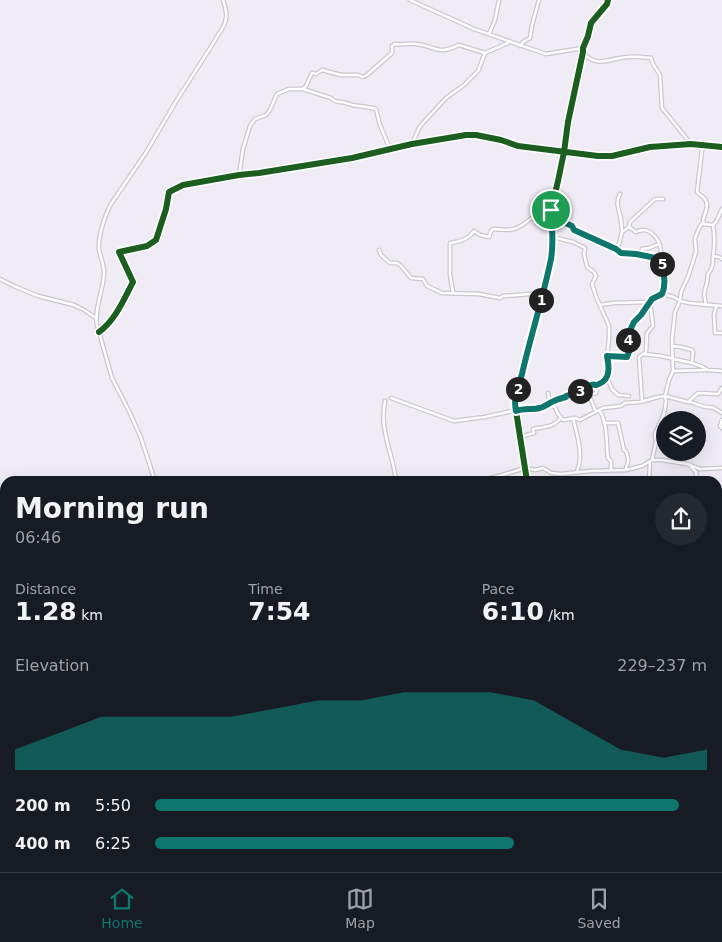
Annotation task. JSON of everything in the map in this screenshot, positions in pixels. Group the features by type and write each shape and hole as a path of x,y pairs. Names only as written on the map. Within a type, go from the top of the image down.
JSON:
{"street":[{"path":"153,476 141,438 112,378 99,332 96,318 104,271 99,247 100,238 106,213 115,196 147,152 175,103 219,32 225,26 227,15 223,0"},
{"path":"410,0 462,24 546,54 583,50"},
{"path":"489,34 495,20 499,0"},
{"path":"520,46 530,38 539,0"},
{"path":"526,476 514,402 515,395 519,386 552,257 551,210 583,50 592,23 608,0"},
{"path":"303,89 310,74 316,74 322,70 341,75 363,77 392,53 392,46 395,44 417,44 441,51 459,45 485,53 509,42"},
{"path":"583,50 586,56 596,62 625,57 650,58 660,75 662,108 691,144"},
{"path":"412,144 423,123 446,98 464,85 478,71 485,53"},
{"path":"239,175 243,149 254,119 266,115 277,94 289,89 303,89 331,98 336,102 340,101 376,109 380,125 390,149"},
{"path":"99,332 106,327 133,282 120,252 147,246 156,240 166,209 169,192 183,186 239,175 352,158 452,137 476,135 518,146 598,156 612,156 650,147 691,144 722,146"},
{"path":"650,476 656,442 655,434 664,414 665,396 673,371 675,312 696,252 694,238 703,223 707,204 706,199 697,192 702,150 705,146"},
{"path":"616,249 622,232 617,206 617,198 620,194"},
{"path":"622,232 655,199 663,199"},
{"path":"706,304 704,294 708,282 708,274 713,265 715,242 713,225 722,209"},
{"path":"551,210 561,221 572,226 574,230 621,253 661,259"},
{"path":"453,293 450,275 450,242 464,240 472,236 474,231 489,236 493,229 516,229 524,225 539,212 551,210"},
{"path":"703,223 713,225"},
{"path":"629,227 636,232 648,231 658,240 661,248 665,284 662,294"},
{"path":"553,238 573,242 585,248 584,254 587,267 596,276 592,284 609,326 608,377 598,385 596,393 584,397 580,396 577,392"},
{"path":"641,255 642,250 659,243"},
{"path":"379,250 381,255 390,263 397,263 411,278 423,279 428,286 442,293 479,294 500,298 544,291"},
{"path":"713,256 722,259"},
{"path":"0,279 38,296 74,305 96,318"},
{"path":"607,356 627,357 630,344 627,337 629,331 652,299 662,294 688,303 722,306"},
{"path":"600,305 650,302"},
{"path":"642,401 639,357 646,352 647,333 653,326 650,302"},
{"path":"718,307 715,308 715,333 722,333"},
{"path":"673,346 692,350 692,363"},
{"path":"644,354 672,358 692,363 708,370"},
{"path":"673,371 722,371"},
{"path":"390,398 454,421 485,417 521,409 538,409 551,402 582,391 591,385 607,382 609,382 612,389 618,395 629,396"},
{"path":"688,402 698,392 718,394 722,388"},
{"path":"548,393 550,404"},
{"path":"589,395 597,411 603,415 611,470"},
{"path":"550,404 556,407 558,414 563,420 573,418 580,420 603,408 665,396 696,403 708,408 712,407 722,413"},
{"path":"385,401 383,415 385,436 395,476"},
{"path":"520,437 534,433 533,429 552,425 558,422 561,417"},
{"path":"573,418 580,454 577,472"},
{"path":"722,420 720,426 722,428"},
{"path":"604,423 618,423 624,450 628,458 626,470"},
{"path":"500,476 525,468 536,470 542,468 562,474 626,470 642,466 651,461 662,460 691,465 700,469 722,468"},
{"path":"691,465 696,476"}],"cycle path":[{"path":"526,476 514,402 515,395 519,386 552,257 551,210 564,152 583,48 591,23 607,4 608,0"},
{"path":"99,332 110,322 133,282 119,252 147,246 156,240 166,209 169,192 183,185 352,158 412,144 466,135 501,140 518,146 598,156 612,156 650,147 691,144 722,147"}],"route":[{"path":"551,210 561,221 572,226 574,230 621,253 661,259 665,284 662,294 652,299 629,331 627,337 630,344 627,357 607,356 608,377 603,382 598,385 591,385 582,391 574,392 542,408 516,411 515,395 519,386 552,257 551,210"}]}
